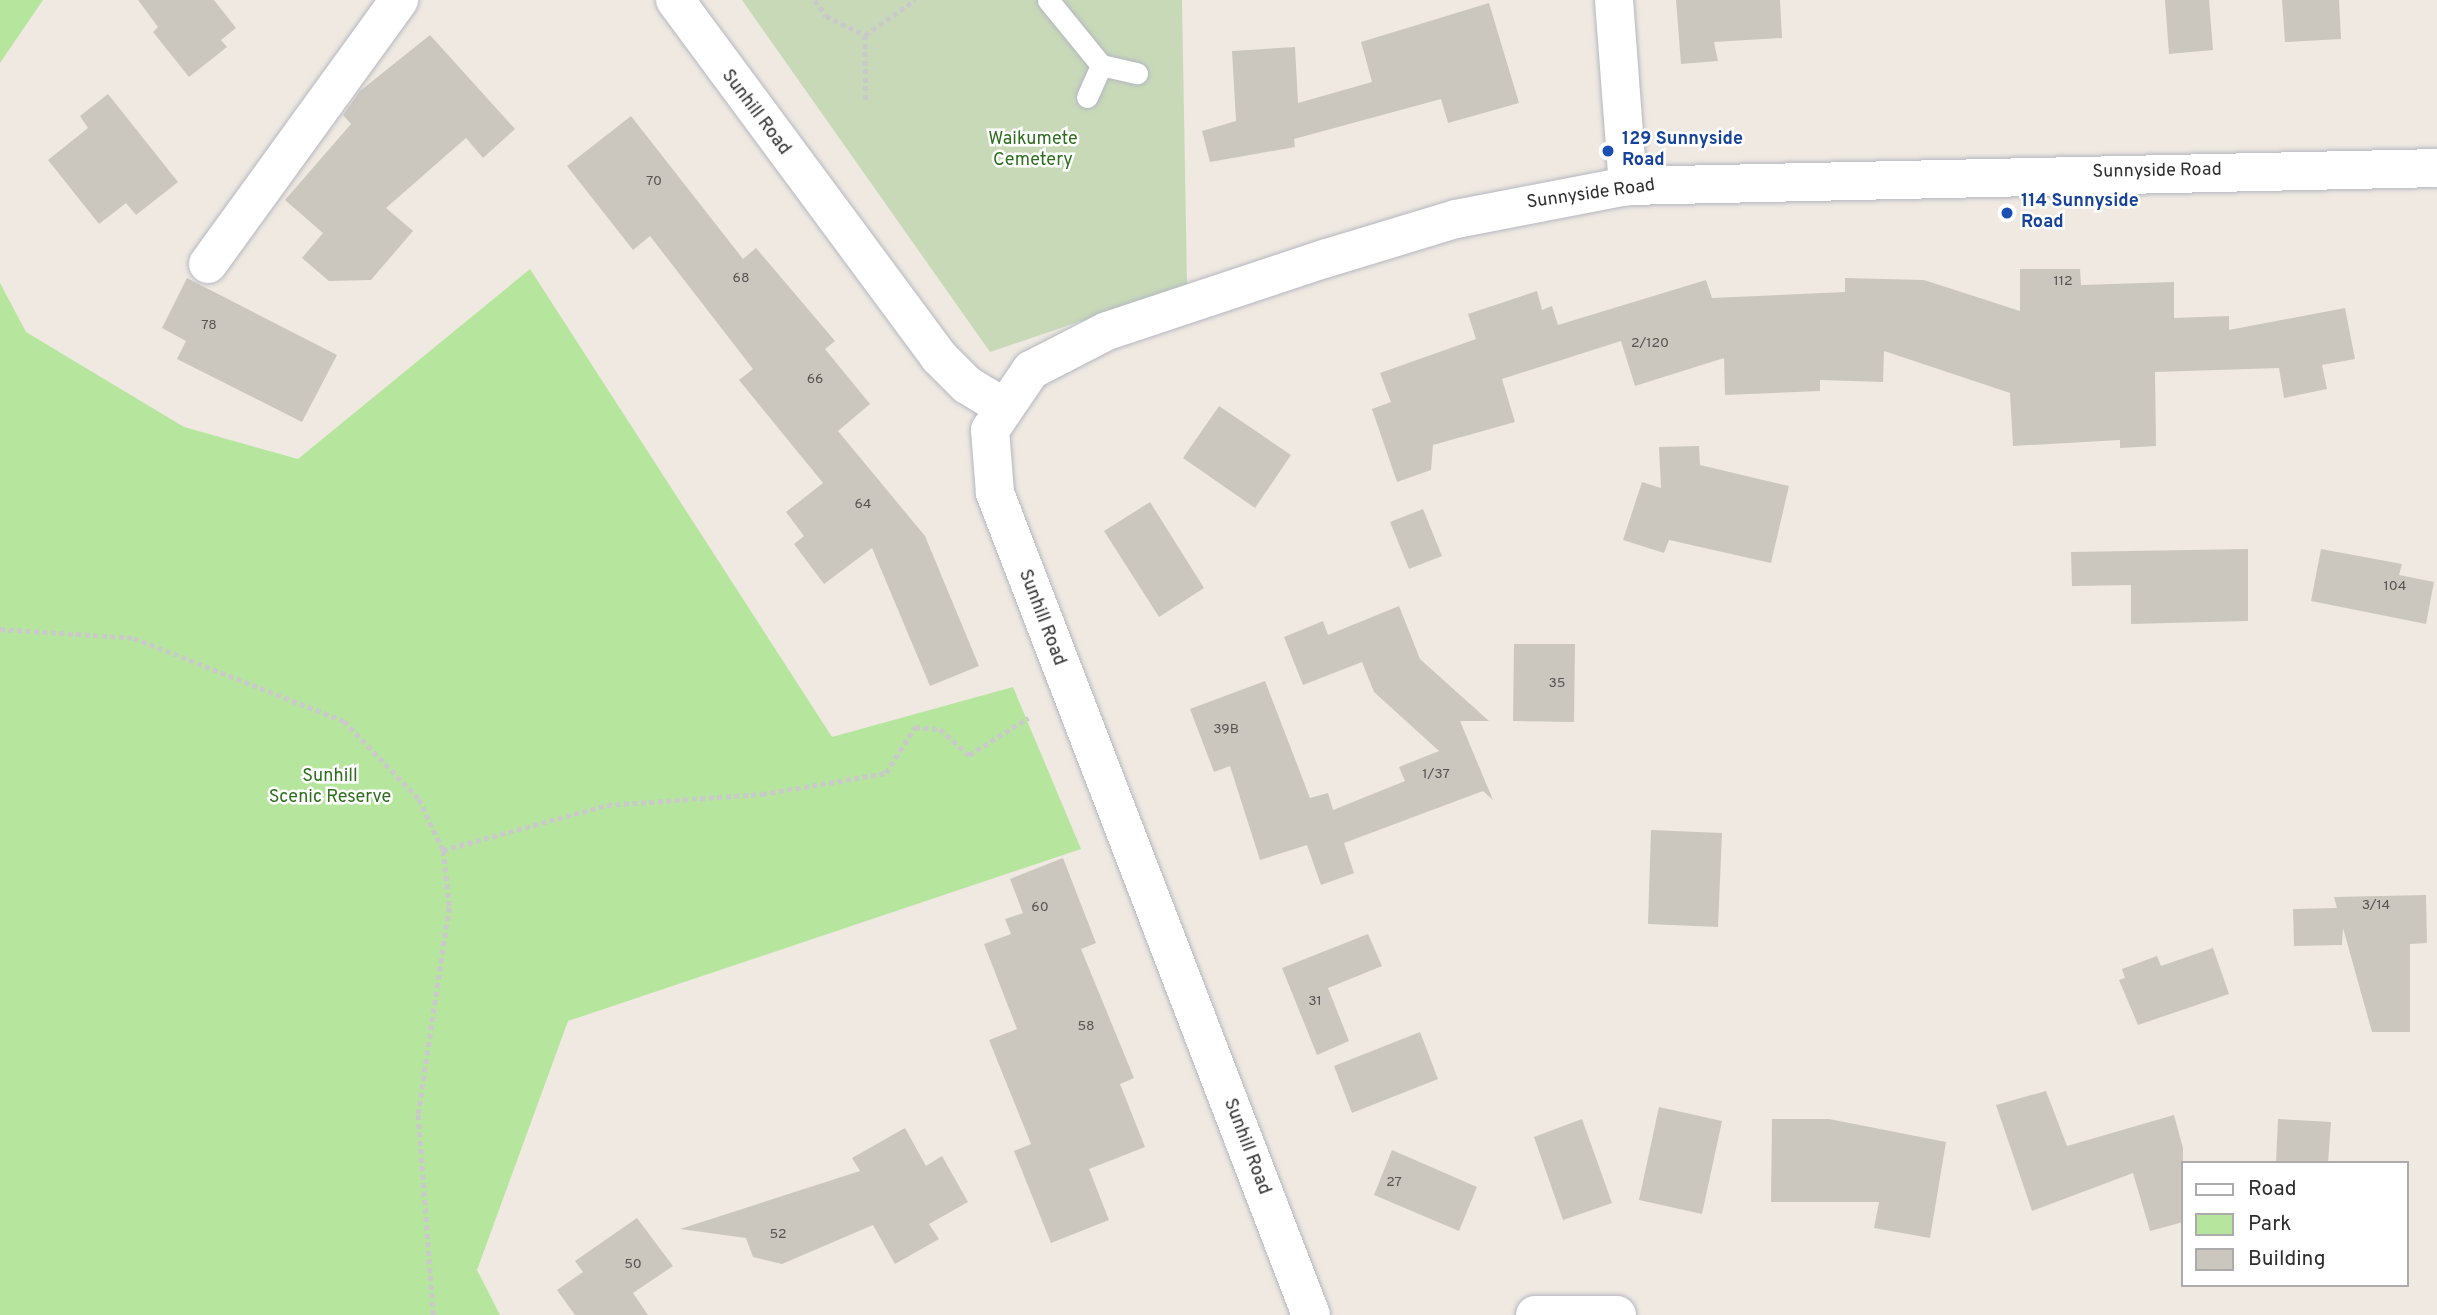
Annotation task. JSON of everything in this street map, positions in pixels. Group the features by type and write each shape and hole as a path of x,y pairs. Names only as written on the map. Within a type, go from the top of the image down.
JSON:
{"street":[{"path":"208,264 399,0"},
{"name":"Sunhill Road","path":"675,0 939,357 967,385 1002,406 990,430 995,493 1311,1315"},
{"path":"1614,0 1628,186"},
{"name":"Sunnyside Road","path":"1002,406 1031,370 1107,331 1456,219 1628,186 2437,168"},
{"path":"1535,1315 1617,1315"}],"lane":[{"path":"1048,0 1101,65 1137,73"},
{"path":"1087,97 1101,65"}],"path":[{"path":"815,0 826,16 864,35"},
{"path":"864,35 915,0"},
{"path":"864,35 866,100"},
{"path":"0,629 134,638 344,721 419,799 443,850 449,906 431,1004 418,1114 433,1315"},
{"path":"443,850 607,805 762,794 886,773 915,727 940,729 969,755 1028,718"}],"green space":[{"path":"0,0 43,0 0,63"},
{"name":"Waikumete Cemetery","path":"742,0 1182,0 1187,285 990,352"},
{"name":"Sunhill Scenic Reserve","path":"530,269 832,737 1013,687 1081,849 568,1021 477,1270 500,1315 0,1315 0,283 26,332 184,427 298,459"}],"building":[{"path":"138,0 214,0 236,28 221,40 227,47 189,77 153,32 158,27"},
{"path":"1676,0 1780,0 1782,38 1714,42 1718,61 1681,64"},
{"path":"2165,0 2209,0 2213,50 2169,54"},
{"path":"2282,0 2339,0 2341,39 2285,42"},
{"path":"1489,3 1519,103 1448,123 1441,99 1294,139 1295,147 1210,162 1202,131 1236,121 1232,51 1295,47 1298,103 1372,82 1361,42"},
{"path":"430,35 515,129 483,158 466,138 386,208 413,231 371,280 329,281 302,258 323,233 285,200 351,124 343,115 360,91"},
{"path":"108,94 178,182 136,215 126,203 99,224 48,160 88,128 80,116"},
{"path":"631,116 743,259 756,248 835,341 825,349 870,404 838,431 925,536 979,666 930,686 872,548 824,584 794,544 804,536 786,512 823,483 739,380 753,369 650,236 633,250 567,166"},
{"path":"2020,269 2080,269 2081,285 2174,282 2174,318 2229,316 2229,330 2345,308 2355,359 2322,365 2327,389 2284,398 2279,368 2155,372 2156,446 2120,448 2120,440 2013,446 2010,393 1884,351 1883,382 1820,380 1820,391 1725,395 1724,358 1635,386 1621,341 1502,379 1515,422 1433,445 1431,470 1397,482 1372,409 1391,402 1380,373 1476,339 1468,314 1537,291 1542,310 1552,306 1558,325 1706,280 1712,298 1845,292 1845,278 1924,280 2020,311"},
{"path":"187,278 337,355 302,422 177,359 186,341 162,328"},
{"path":"1219,406 1291,455 1255,508 1183,458"},
{"path":"1699,446 1700,465 1789,486 1771,563 1669,540 1664,553 1623,540 1642,482 1661,488 1659,447"},
{"path":"1150,502 1204,588 1159,617 1104,531"},
{"path":"1423,509 1442,556 1409,569 1390,522"},
{"path":"2248,549 2248,621 2131,624 2131,585 2072,586 2071,552"},
{"path":"2321,549 2402,564 2399,575 2434,582 2426,624 2311,601"},
{"path":"1399,606 1420,659 1489,721 1460,721 1493,800 1483,791 1344,843 1354,873 1321,885 1307,845 1260,860 1230,766 1214,772 1190,709 1265,681 1310,798 1328,793 1333,810 1405,781 1399,767 1439,751 1374,692 1362,662 1303,685 1284,637 1323,621 1328,635"},
{"path":"1514,644 1575,644 1574,722 1513,721"},
{"path":"1651,830 1722,833 1718,927 1648,924"},
{"path":"1063,858 1096,943 1081,949 1134,1078 1120,1084 1145,1147 1089,1169 1109,1220 1051,1243 1014,1151 1031,1144 989,1040 1017,1029 984,944 1011,934 1005,919 1023,913 1010,879"},
{"path":"2426,895 2427,943 2410,944 2410,1032 2372,1032 2343,928 2342,945 2294,946 2293,909 2337,908 2334,897"},
{"path":"1368,934 1382,966 1328,988 1349,1041 1317,1055 1282,968"},
{"path":"2213,948 2229,994 2138,1025 2119,980 2125,978 2122,969 2157,956 2161,966"},
{"path":"1420,1032 1438,1079 1352,1113 1334,1066"},
{"path":"2046,1091 2067,1146 2174,1115 2183,1148 2182,1222 2150,1231 2133,1173 2032,1211 1996,1105"},
{"path":"1659,1107 1722,1121 1702,1214 1639,1200"},
{"path":"1582,1119 1612,1203 1563,1220 1534,1137"},
{"path":"1772,1119 1829,1119 1946,1142 1930,1238 1874,1228 1879,1202 1771,1202"},
{"path":"2278,1119 2331,1122 2328,1161 2276,1161"},
{"path":"905,1128 926,1166 942,1156 968,1202 929,1224 939,1239 895,1264 873,1225 782,1264 753,1257 746,1238 680,1229 860,1171 852,1158"},
{"path":"1392,1150 1477,1187 1459,1231 1374,1195"},
{"path":"637,1218 673,1266 633,1293 648,1315 575,1315 557,1290 583,1272 575,1261"}],"place":[{"name":"129 Sunnyside Road","path":"1608,151"},
{"name":"114 Sunnyside Road","path":"2007,213"}]}
